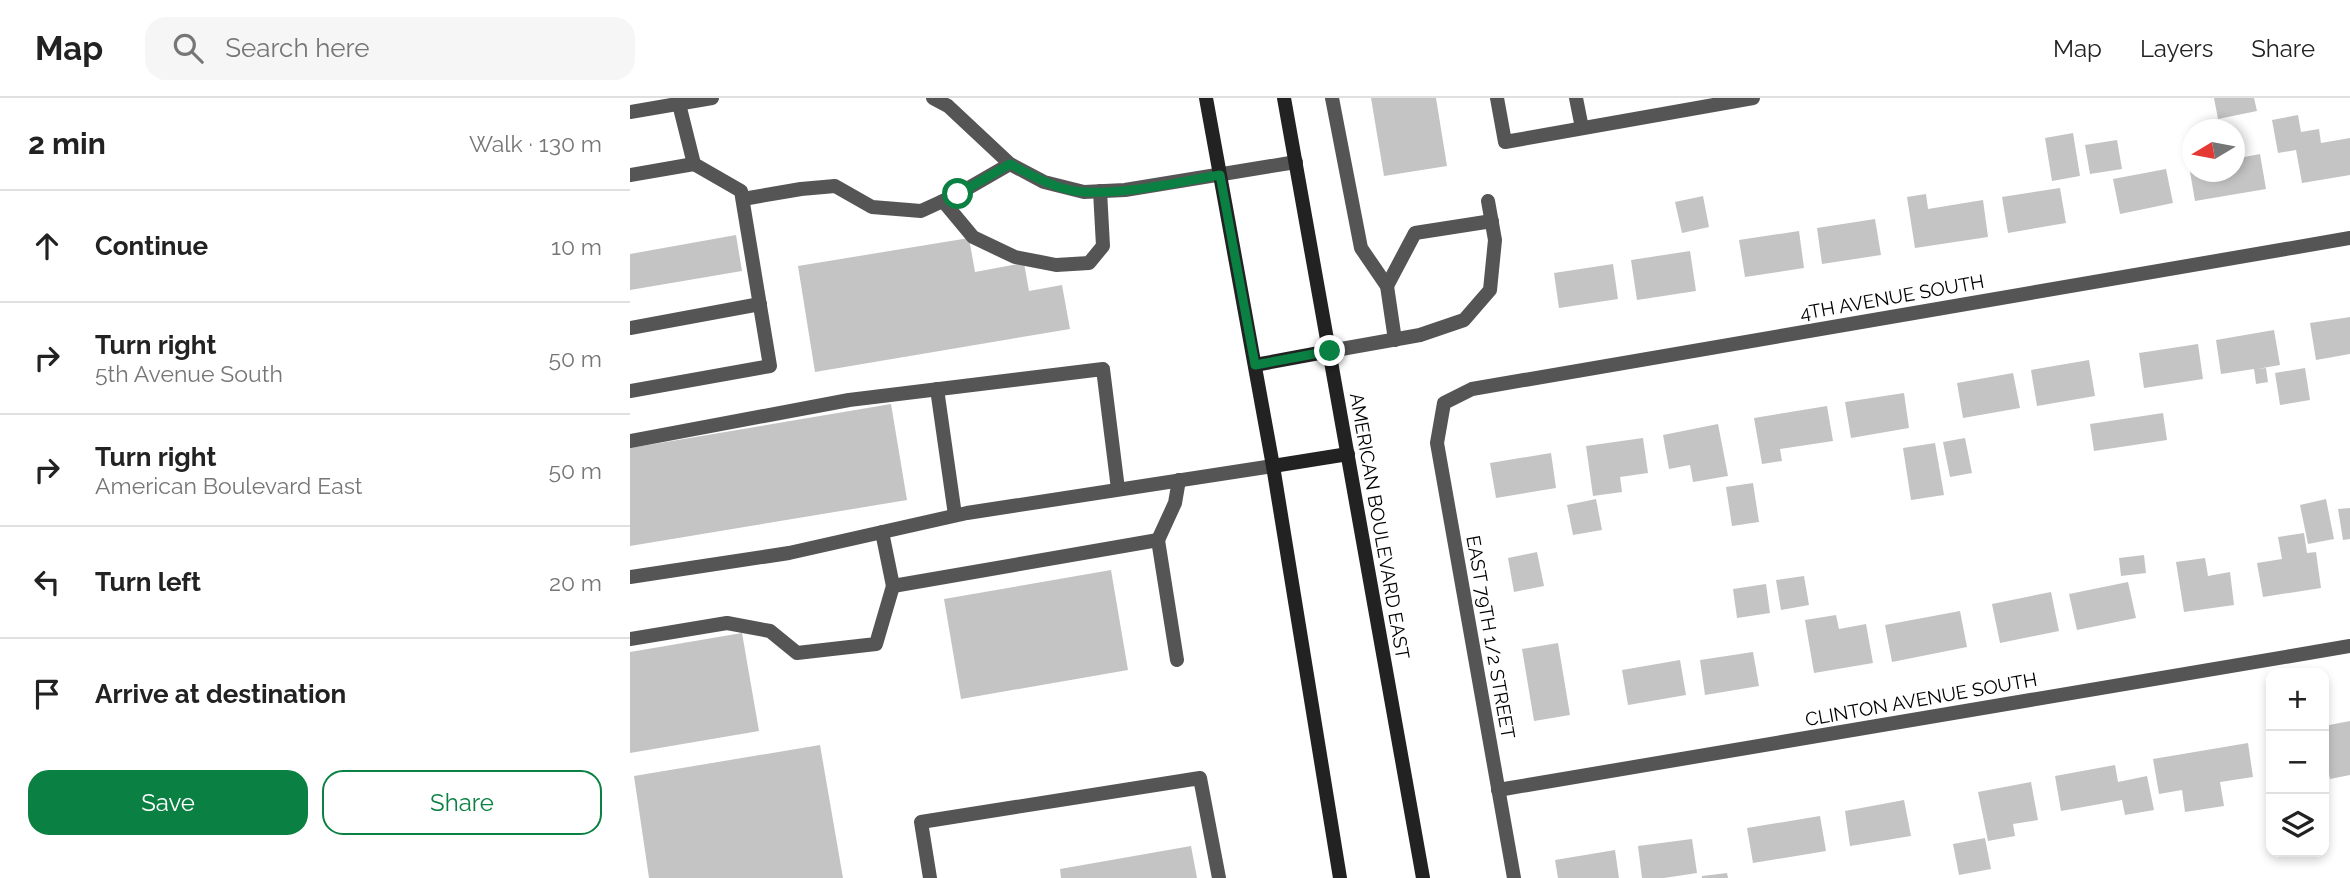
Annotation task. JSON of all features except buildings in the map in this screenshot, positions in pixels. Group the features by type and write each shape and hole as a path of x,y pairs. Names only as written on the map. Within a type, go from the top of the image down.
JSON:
{"main road":[{"path":"1206,98 1273,466 1340,878"},
{"name":"AMERICAN BOULEVARD EAST","path":"1284,98 1423,878"},
{"path":"1255,365 1330,351"},
{"path":"1273,466 1348,454"}],"street":[{"path":"630,112 712,98"},
{"path":"933,98 948,106 1010,164 1044,182 1084,192 1125,190 1296,162"},
{"path":"1332,98 1360,248 1387,286 1395,340"},
{"path":"1497,98 1505,142 1753,98"},
{"path":"1576,98 1582,128"},
{"path":"679,104 694,164"},
{"path":"630,174 694,164 741,191 770,366 630,391"},
{"path":"743,200 801,189 835,186 872,206 921,211 1010,164"},
{"path":"943,201 973,237 1015,257 1056,265 1089,263 1102,247 1100,191"},
{"path":"1330,351 1420,335 1464,320 1490,290 1494,240 1488,201"},
{"path":"1387,286 1415,233 1492,221"},
{"name":"4TH AVENUE SOUTH","path":"1444,403 1472,389 2350,238"},
{"path":"630,328 760,304"},
{"path":"630,441 849,400 1103,369 1118,489"},
{"path":"937,389 955,515"},
{"name":"EAST 79TH 1/2 STREET","path":"1444,403 1437,443 1514,878"},
{"path":"630,576 789,553 955,515 1273,466"},
{"path":"1177,660 1158,540 1175,503 1179,480"},
{"path":"630,639 727,623 770,631 797,653 876,644 893,586 882,532"},
{"path":"893,586 1158,540"},
{"name":"CLINTON AVENUE SOUTH","path":"1498,790 2350,646"},
{"path":"930,878 920,822 1200,778 1219,878"}],"route":[{"path":"958,194 1010,164 1044,182 1084,192 1125,190 1220,175 1255,365 1330,351"}]}
